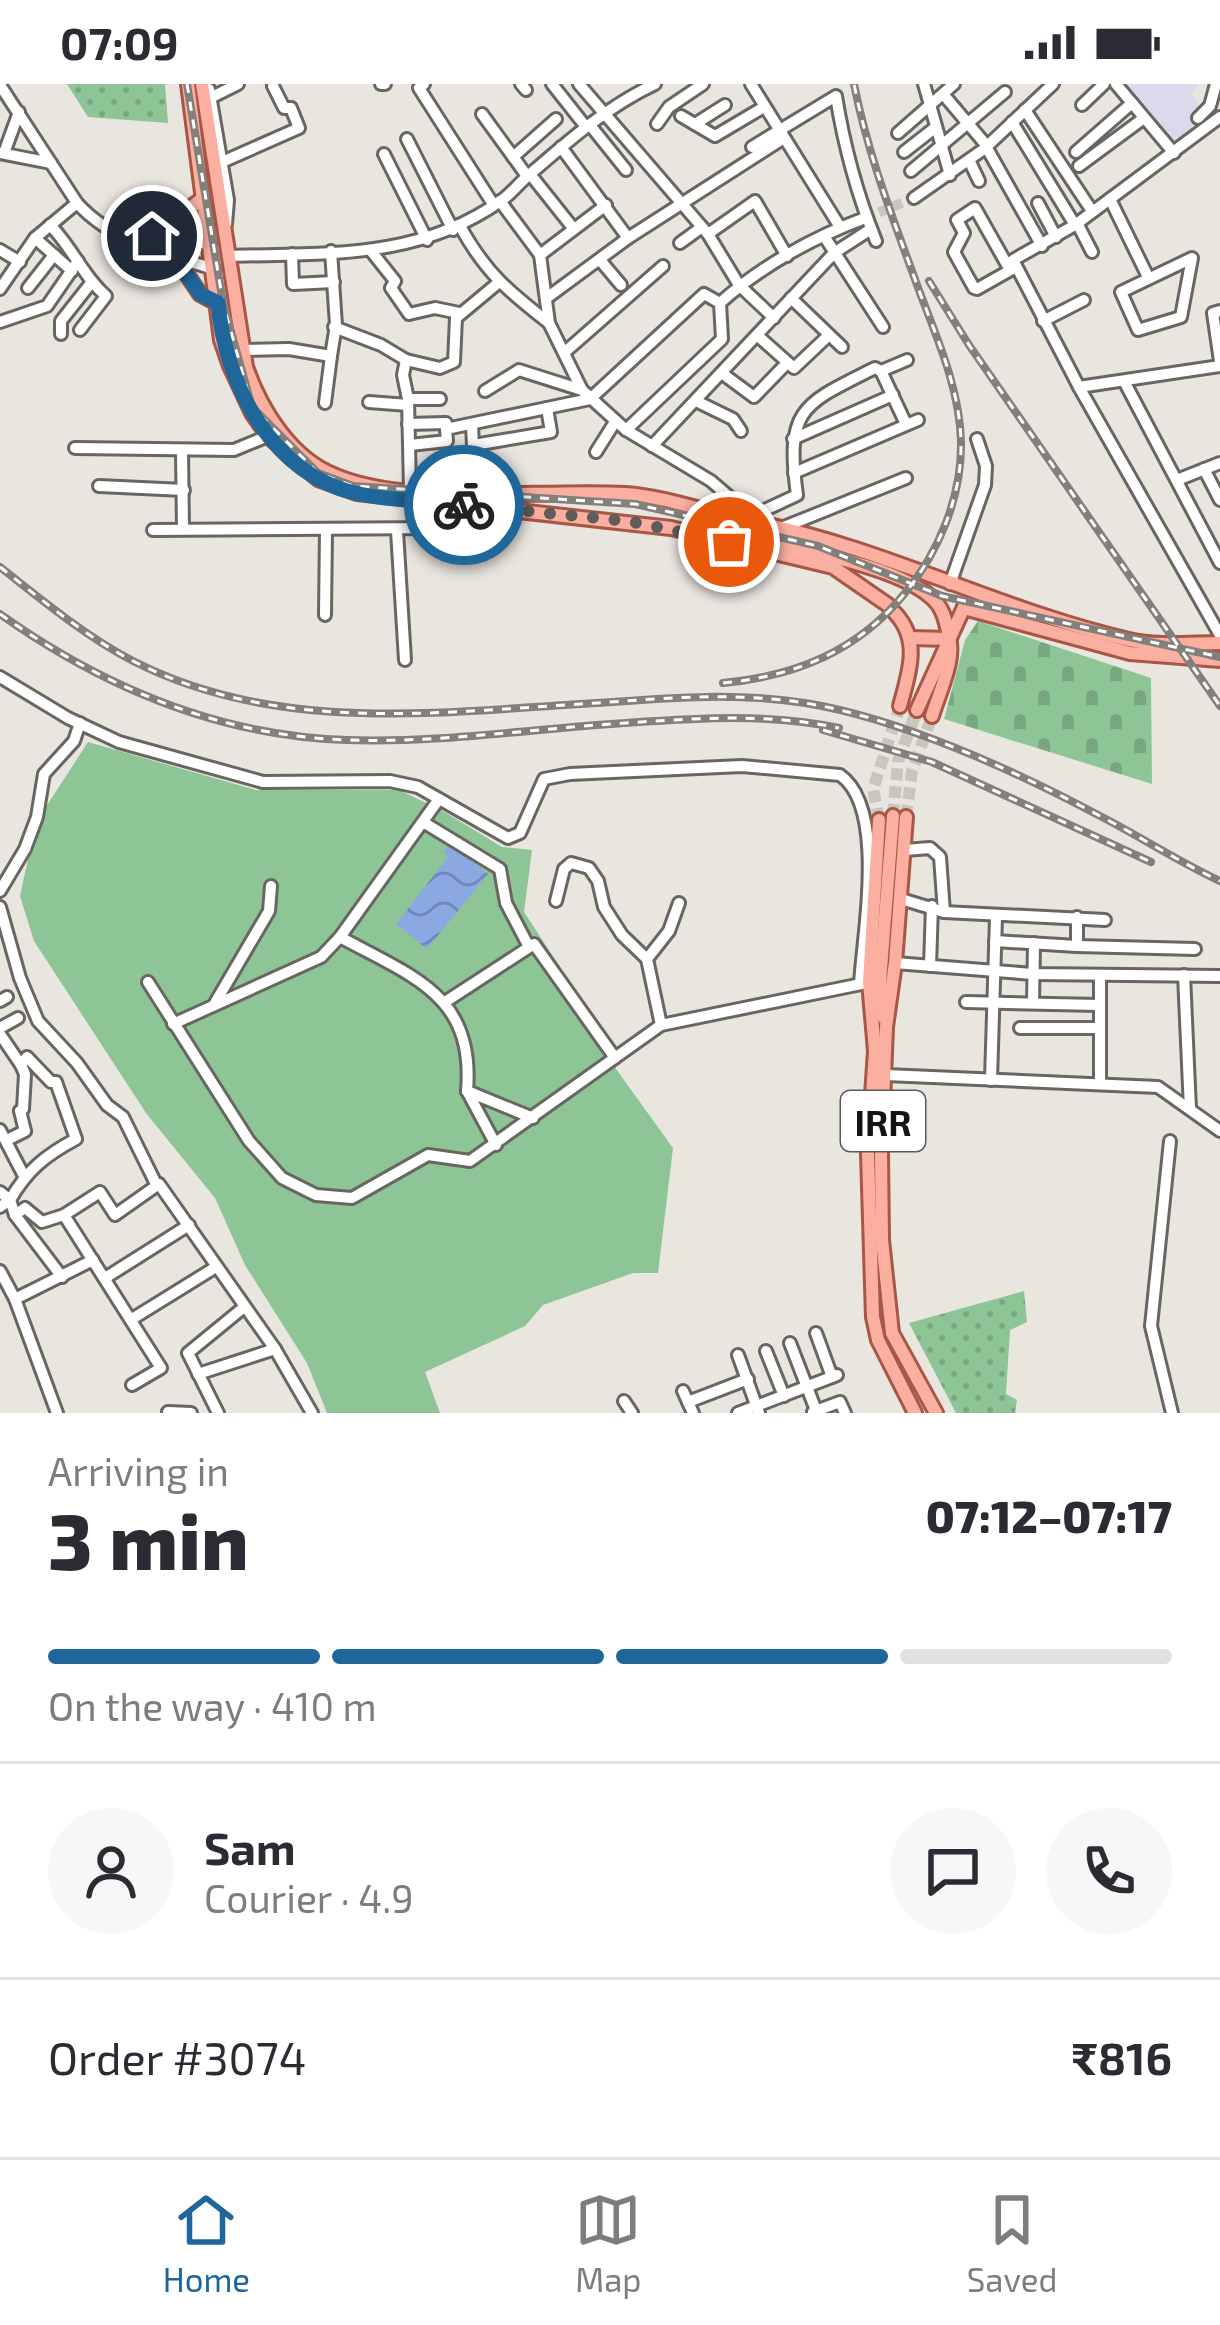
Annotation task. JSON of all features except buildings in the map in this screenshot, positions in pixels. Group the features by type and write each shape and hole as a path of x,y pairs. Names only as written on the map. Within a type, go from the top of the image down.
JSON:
{"main road":[{"path":"188,84 221,340 252,413 292,460 341,489 598,518 833,567 892,609 911,638 900,706"},
{"path":"205,84 241,350 260,402 302,455 336,477 410,490 628,494 784,527 969,592 1133,641 1220,639"},
{"path":"146,239 202,199"},
{"path":"175,257 200,294 218,303"},
{"path":"576,516 577,494"},
{"path":"598,518 599,494"},
{"path":"706,509 764,539 850,562 920,590 938,604 951,647 932,716"},
{"path":"938,604 969,592"},
{"path":"917,710 969,592"},
{"path":"964,608 1130,653 1220,660"},
{"path":"911,638 947,639"},
{"path":"911,656 938,662"},
{"path":"880,1029 864,983 892,818"},
{"name":"IRR","path":"892,818 905,850 896,963 880,1029 886,1075 880,1154 886,1308 892,1333 936,1413"},
{"name":"IRR","path":"892,818 868,1154 873,1318 878,1340 914,1413"}],"street":[{"path":"205,84 228,200 225,227"},
{"path":"210,98 238,84"},
{"path":"424,84 419,88 497,203 540,254 549,323"},
{"path":"551,84 626,170"},
{"path":"579,84 705,230 739,286 773,318"},
{"path":"229,256 371,250 427,240 457,228 497,203 588,126 655,84"},
{"path":"751,84 840,227"},
{"path":"924,84 950,175"},
{"path":"898,133 954,84"},
{"path":"914,198 987,148 1052,84"},
{"path":"1082,105 1104,84"},
{"path":"1116,84 1174,153"},
{"path":"1198,118 1210,106 1216,84"},
{"path":"0,85 92,220 146,239 210,244"},
{"path":"657,124 669,107 701,85 721,108 695,124"},
{"path":"222,162 299,128 291,108 284,108 273,86"},
{"path":"911,171 1005,92"},
{"path":"943,94 987,148 1042,246"},
{"path":"548,297 836,96 843,138 871,229"},
{"path":"1076,152 1132,104"},
{"path":"681,116 719,136 764,107"},
{"path":"1025,110 1092,211"},
{"path":"19,112 2,153 51,163"},
{"path":"981,112 1000,134"},
{"path":"482,113 573,228"},
{"path":"1013,268 1013,260 1076,224 1220,117"},
{"path":"1079,166 1144,118"},
{"path":"513,157 556,119"},
{"path":"1012,122 1092,253"},
{"path":"904,152 936,127"},
{"path":"752,146 781,133"},
{"path":"407,139 479,262 498,284 549,323 586,395 620,426 711,481 756,520 797,495 794,472 795,428 813,399 875,368 881,371 912,422 794,472"},
{"path":"562,148 606,205 626,241"},
{"path":"384,154 427,240"},
{"path":"969,160 979,182"},
{"path":"1110,199 1148,277"},
{"path":"680,243 755,201 787,256"},
{"path":"0,290 35,238 77,203"},
{"path":"1038,203 1056,237"},
{"path":"540,254 606,205"},
{"path":"1013,268 974,288 954,252 964,233 957,220 960,215 975,208 1013,268 1220,639"},
{"path":"50,225 75,266 106,296 80,330"},
{"path":"720,303 739,286 840,227 871,229"},
{"path":"652,446 834,253 871,229"},
{"path":"824,236 883,327"},
{"path":"35,238 75,266"},
{"path":"146,239 148,250 214,269"},
{"path":"0,250 20,262"},
{"path":"371,250 394,281 391,288 409,314 435,308 459,313"},
{"path":"325,403 334,327 331,251"},
{"path":"292,254 293,284 334,282"},
{"path":"28,288 54,255"},
{"path":"1192,258 1181,317 1138,330 1121,292 1148,277 1192,258"},
{"path":"602,262 621,284"},
{"path":"0,322 47,306 75,266"},
{"path":"565,352 663,266"},
{"path":"61,334 62,321 91,283"},
{"path":"334,327 406,360 440,368 454,362 454,324 459,313 498,284"},
{"path":"446,429 586,395 704,294 720,303"},
{"path":"791,298 842,347"},
{"path":"1043,321 1084,300"},
{"path":"596,452 722,339 720,303"},
{"path":"1079,387 1220,364 1214,313 1220,311"},
{"path":"758,336 796,367 829,334"},
{"path":"241,350 289,349 331,356"},
{"path":"406,360 410,490"},
{"path":"881,371 907,360"},
{"path":"723,374 752,398 787,364"},
{"path":"484,391 519,370 586,395"},
{"path":"1124,381 1220,563"},
{"path":"794,439 893,394"},
{"path":"369,402 440,399"},
{"path":"697,401 734,419 741,430"},
{"path":"474,445 551,431 547,408"},
{"path":"408,424 446,423 447,441 410,445"},
{"path":"472,424 475,493"},
{"path":"75,448 234,450 268,436"},
{"path":"950,584 985,485 986,466 977,439"},
{"path":"182,451 183,529"},
{"path":"1177,480 1220,463"},
{"path":"1204,469 1220,500"},
{"path":"784,527 906,478"},
{"path":"99,486 184,490"},
{"path":"153,530 436,529 440,502"},
{"path":"1203,530 1220,521"},
{"path":"325,615 326,530"},
{"path":"397,531 406,660"},
{"path":"0,677 119,742 263,782 390,781 418,787 508,838 520,833 544,779 742,766 840,775 851,783 868,830 864,983 661,1025 470,1161 428,1155 352,1198 316,1195 282,1178 249,1141 148,982"},
{"path":"0,891 26,849 48,765 74,741 80,723"},
{"path":"173,1024 321,957 439,799"},
{"path":"423,821 500,869 506,902 529,947"},
{"path":"905,850 930,848 940,857 944,912"},
{"path":"556,902 564,869 571,863 589,868 598,881 604,907 622,935 647,959 661,1025"},
{"path":"213,1006 269,911 271,886"},
{"path":"902,899 944,912 1105,920"},
{"path":"647,959 669,931 679,903"},
{"path":"929,966 932,906"},
{"path":"0,907 38,1021 77,1063 97,1094 123,1117 157,1186 275,1349 312,1413"},
{"path":"991,1080 996,917"},
{"path":"1077,917 1077,946"},
{"path":"340,937 416,977 457,1017 470,1058 467,1091 496,1144"},
{"path":"995,941 1195,949"},
{"path":"1033,1003 1034,943"},
{"path":"445,1002 534,944 615,1058"},
{"path":"896,963 1033,974 1220,976"},
{"path":"1100,975 1100,1082"},
{"path":"1184,975 1190,1109"},
{"path":"966,1002 1099,1005"},
{"path":"18,1018 0,1031 25,1074 20,1112 25,1131 3,1135 24,1175"},
{"path":"1020,1028 1100,1028"},
{"path":"21,1065 27,1057 56,1082 76,1139 48,1154 3,1199 62,1277"},
{"path":"886,1075 1158,1087 1220,1131"},
{"path":"467,1091 533,1118"},
{"path":"1170,1141 1151,1326 1172,1413"},
{"path":"14,1215 25,1208 42,1222 64,1215 100,1192 115,1215 157,1186"},
{"path":"64,1215 160,1368 132,1385"},
{"path":"105,1278 189,1225"},
{"path":"15,1299 93,1260"},
{"path":"132,1318 216,1268"},
{"path":"0,1271 57,1413"},
{"path":"218,1413 188,1353 243,1308"},
{"path":"738,1413 835,1376 816,1333"},
{"path":"790,1343 815,1412 840,1402 845,1413"},
{"path":"198,1374 275,1349"},
{"path":"766,1351 784,1396"},
{"path":"738,1355 758,1409"},
{"path":"688,1402 748,1379"},
{"path":"624,1401 632,1413"},
{"path":"168,1412 191,1413"}],"shaded area":[{"path":"1121,84 1199,84 1191,94 1210,121 1172,142"}],"green space":[{"path":"67,84 165,84 168,123 88,117"},
{"path":"978,621 1151,678 1152,784 944,719 965,640"},
{"path":"88,742 256,790 399,790 502,847 532,850 524,912 613,1048 616,1069 673,1148 658,1273 633,1273 543,1305 525,1326 425,1372 440,1413 327,1413 307,1363 245,1265 215,1198 146,1113 34,941 20,896 33,836 44,810"},
{"path":"1024,1291 1027,1322 1010,1330 1006,1394 1017,1400 1015,1413 956,1413 909,1323"}],"water":[{"path":"451,843 488,874 427,949 396,924 448,857 443,852"}],"tunnel":[{"path":"865,218 914,198"},
{"path":"879,820 873,789 900,706"},
{"path":"893,816 898,761 917,710"},
{"path":"906,817 912,771 932,716"}],"railway":[{"path":"187,84 223,303 252,407 318,473 353,486 635,504 818,546 942,596 1220,657"},
{"path":"723,683 800,667 867,631 905,593 928,560 953,503 961,442 952,385 883,190 854,84"},
{"path":"929,281 1220,706"},
{"path":"0,567 81,629 133,661 188,684 245,700 302,709 419,713 727,697 841,710 918,733 995,764 1220,881"},
{"path":"0,614 80,664 164,703 253,729 300,736 413,740 725,718 839,728"},
{"path":"823,730 932,762 1151,862"}],"way so far":[{"path":"464,505 628,521 729,542"}],"route":[{"path":"152,236 139,241 148,250 175,257 200,294 218,303 221,340 252,413 292,460 318,478 357,494 464,505"}]}
